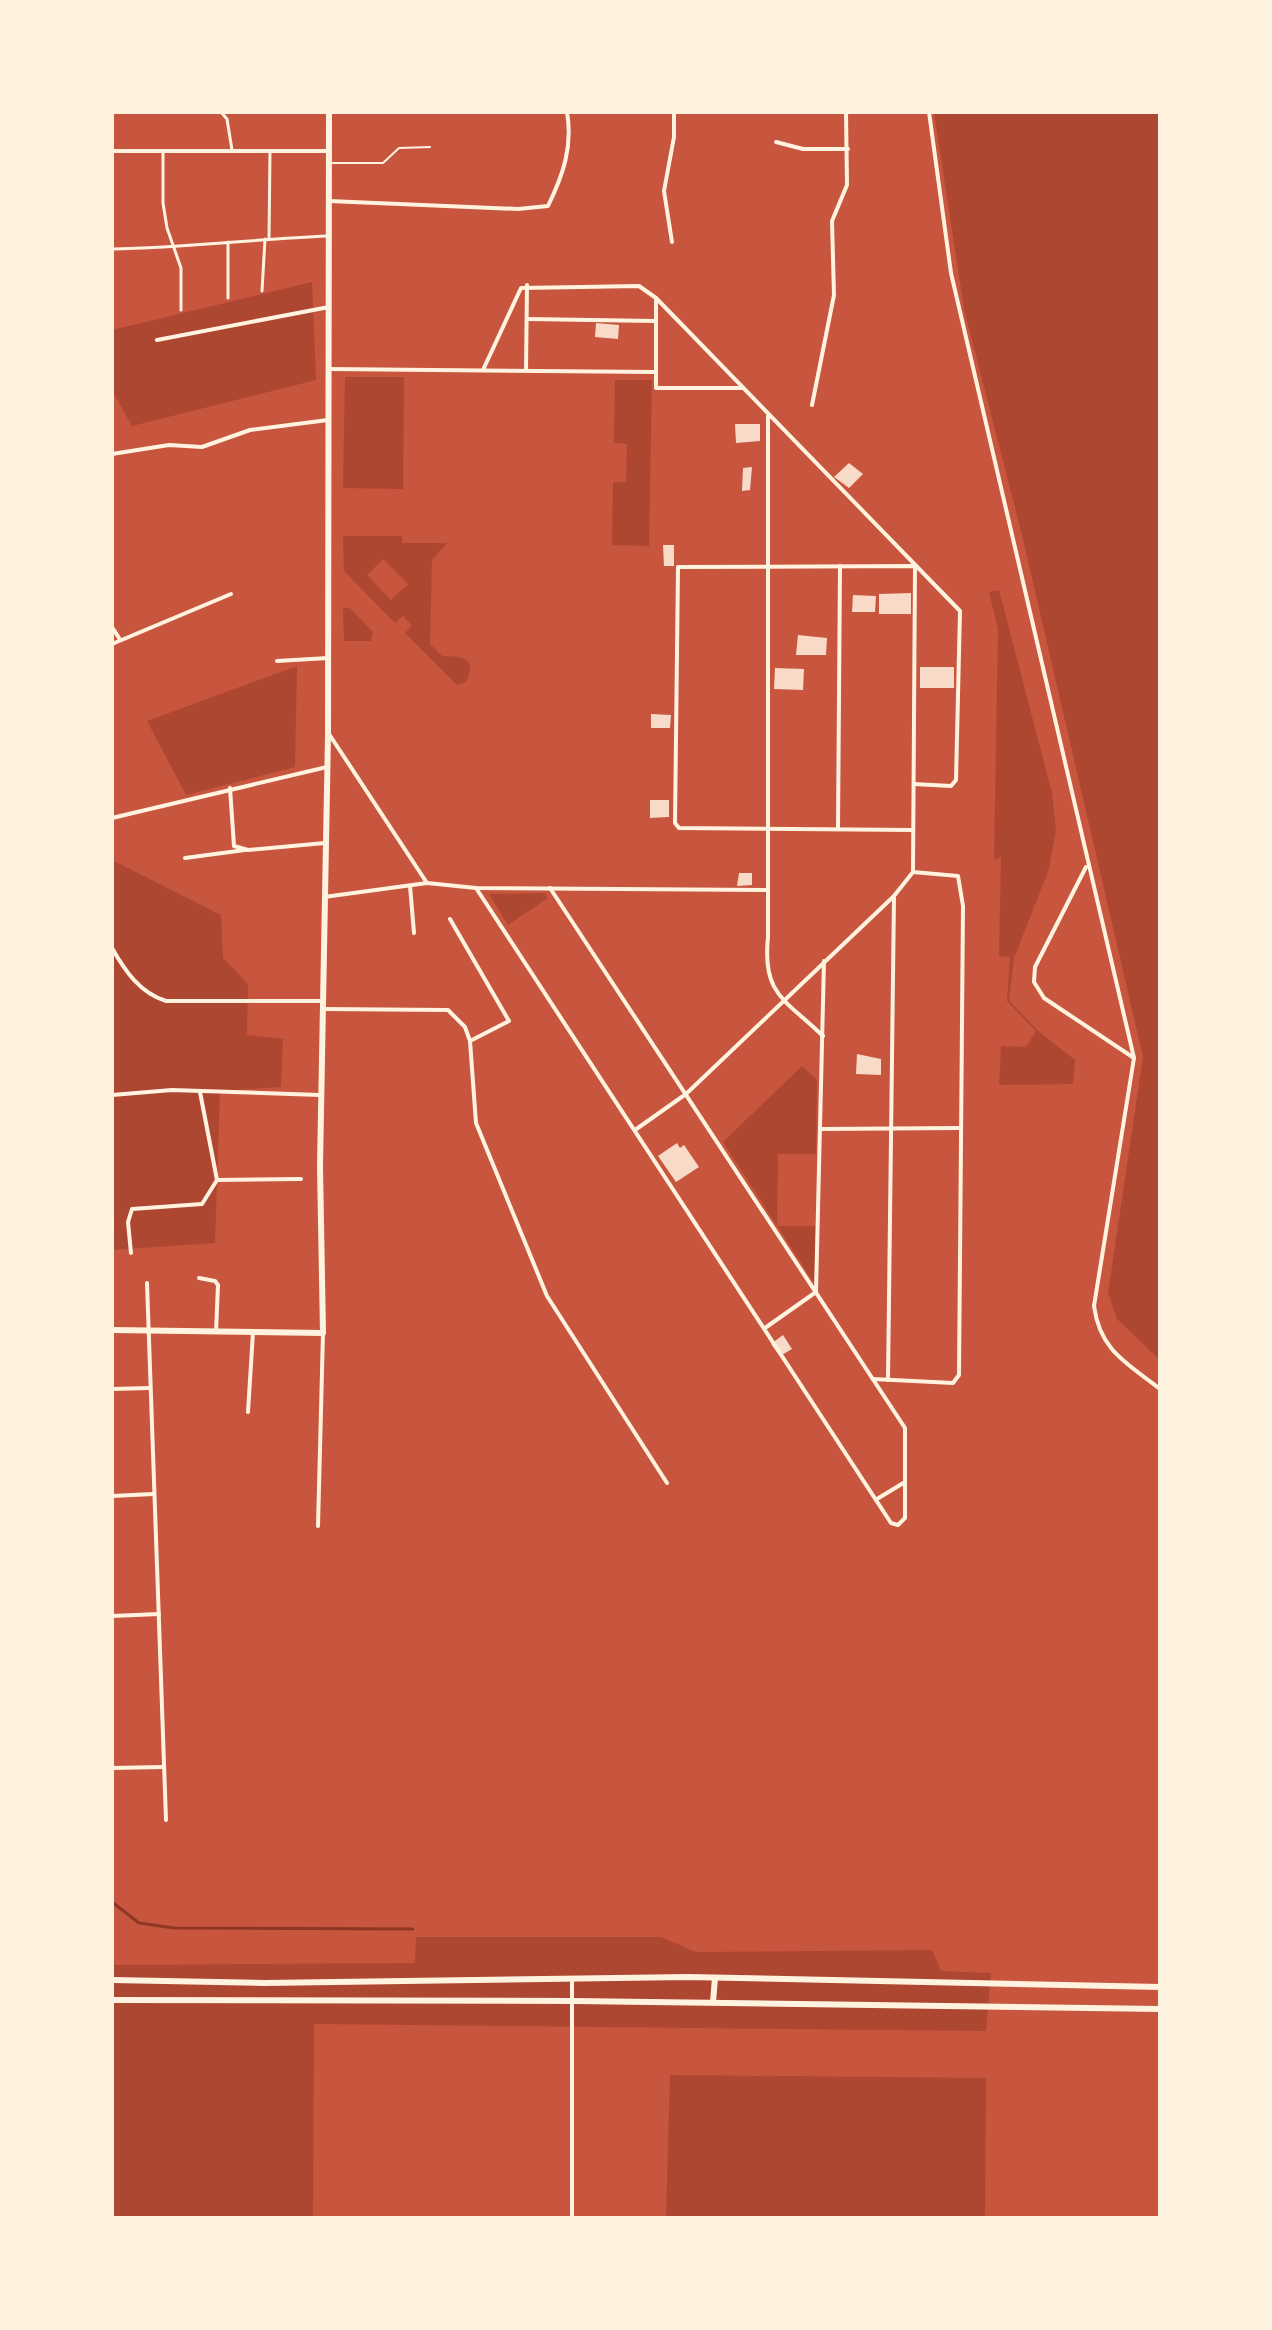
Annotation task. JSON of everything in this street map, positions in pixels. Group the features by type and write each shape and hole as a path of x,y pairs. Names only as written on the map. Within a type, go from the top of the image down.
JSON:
{"main road":[{"path":"112,1330 323,1333 320,1095 328,732 329,112"},
{"path":"713,2002 715,1978"},
{"path":"112,1980 264,1983 715,1978 1160,1987"},
{"path":"112,2000 713,2002 1160,2009"}],"street":[{"path":"221,112 227,119 233,151"},
{"path":"329,201 518,209 548,206 565,171 569,147 567,112"},
{"path":"672,242 664,191 674,137 674,112"},
{"path":"812,405 834,295 832,221 847,185 846,112"},
{"path":"929,112 951,273 1134,1058 1094,1306 1101,1339 1160,1389"},
{"path":"776,142 803,149 848,149"},
{"path":"112,151 329,151"},
{"path":"163,151 163,203 181,268 181,310"},
{"path":"262,291 270,151"},
{"path":"112,249 175,248 228,240 329,236"},
{"path":"228,240 228,298"},
{"path":"526,370 527,285"},
{"path":"483,370 516,292 527,285 639,286 656,298 957,606 960,618 956,780 951,786 913,784"},
{"path":"656,298 656,388 743,388"},
{"path":"157,340 329,307"},
{"path":"527,319 656,321"},
{"path":"329,369 656,372"},
{"path":"768,414 765,966 771,985 823,1036"},
{"path":"112,454 169,445 202,447 250,430 328,420"},
{"path":"838,829 840,566"},
{"path":"913,830 679,828 675,823 678,567 915,566"},
{"path":"635,1130 686,1094 894,896 913,872 915,566"},
{"path":"112,644 231,594"},
{"path":"112,627 120,639"},
{"path":"277,661 328,658"},
{"path":"328,732 427,883"},
{"path":"112,818 327,767"},
{"path":"230,788 234,846 248,850"},
{"path":"185,858 325,843"},
{"path":"1087,865 1035,967 1034,982 1044,998 1134,1058"},
{"path":"873,1379 953,1383 959,1375 960,880 954,873 913,872"},
{"path":"324,897 427,883 476,888 767,890"},
{"path":"410,886 414,933"},
{"path":"476,888 891,1523 898,1525 905,1518 905,1428 550,888"},
{"path":"888,1380 894,896"},
{"path":"450,919 509,1021 470,1041"},
{"path":"112,948 125,972 152,996 166,1001 322,1001"},
{"path":"816,1292 824,960"},
{"path":"322,1009 448,1010 459,1017 470,1041 476,1123 547,1296 667,1483"},
{"path":"112,1095 149,1090 320,1095"},
{"path":"131,1253 128,1222 132,1209 202,1204 217,1180 200,1092"},
{"path":"821,1129 961,1128"},
{"path":"217,1180 301,1179"},
{"path":"199,1278 217,1282 216,1332"},
{"path":"147,1283 153,1494 158,1512 166,1820"},
{"path":"765,1328 816,1292"},
{"path":"248,1412 253,1332"},
{"path":"318,1526 323,1333"},
{"path":"112,1389 150,1388"},
{"path":"877,1499 905,1482"},
{"path":"112,1496 153,1494"},
{"path":"112,1616 159,1614"},
{"path":"112,1768 163,1767"},
{"path":"572,1978 572,2218"}],"lane":[{"path":"329,163 383,163 399,148 430,147"}],"shaded area":[{"path":"934,112 1160,112 1160,1360 1117,1319 1108,1293 1143,1057 1022,535 964,309"},
{"path":"312,282 316,380 132,426 112,390 112,330"},
{"path":"345,377 404,377 403,489 343,488"},
{"path":"615,380 652,380 649,546 612,545 613,482 626,482 627,444 614,443"},
{"path":"343,536 402,536 402,543 447,543 432,560 430,644 442,656 467,660 470,669 465,683 457,685 405,633 412,626 403,616 395,623 344,571","holes":["383,559 408,584 391,600 367,575"]},
{"path":"999,590 1052,793 1056,830 1049,869 1014,958 1009,1000 1037,1030 1075,1060 1073,1084 999,1085 1001,1046 1026,1047 1036,1031 1007,1001 1010,957 999,956 1001,857 994,860 998,629 989,592"},
{"path":"343,608 350,608 373,632 371,641 344,641"},
{"path":"297,666 295,767 186,795 147,721"},
{"path":"112,860 221,915 223,958 248,984 247,1035 283,1039 281,1087 220,1091 215,1243 112,1250"},
{"path":"544,893 548,898 508,925 489,894"},
{"path":"802,1066 817,1080 816,1154 778,1154 777,1226 723,1142"},
{"path":"777,1226 816,1226 814,1283"},
{"path":"416,1937 661,1937 696,1952 932,1950 941,1971 991,1973 986,2031 314,2024 313,2218 112,2218 112,1965 415,1963"},
{"path":"670,2075 986,2078 985,2218 666,2218"}],"building":[{"path":"596,323 619,325 618,339 595,337"},
{"path":"735,424 760,424 760,441 736,443"},
{"path":"849,463 863,474 849,488 834,477"},
{"path":"752,467 750,490 742,491 743,468"},
{"path":"663,545 674,545 674,566 664,566"},
{"path":"911,593 911,614 879,614 879,594"},
{"path":"853,595 876,596 875,612 852,612"},
{"path":"798,635 827,638 826,655 796,655"},
{"path":"920,667 954,667 954,688 920,688"},
{"path":"775,668 804,669 803,690 774,689"},
{"path":"651,714 671,715 670,728 651,728"},
{"path":"650,800 669,800 669,817 650,818"},
{"path":"739,873 752,873 752,885 737,886"},
{"path":"857,1054 881,1059 881,1075 856,1074"},
{"path":"677,1143 680,1148 684,1145 699,1167 676,1182 658,1156"},
{"path":"783,1335 792,1349 780,1356 771,1344"}],"waterway":[{"path":"112,1902 139,1923 174,1928 413,1929"}]}
